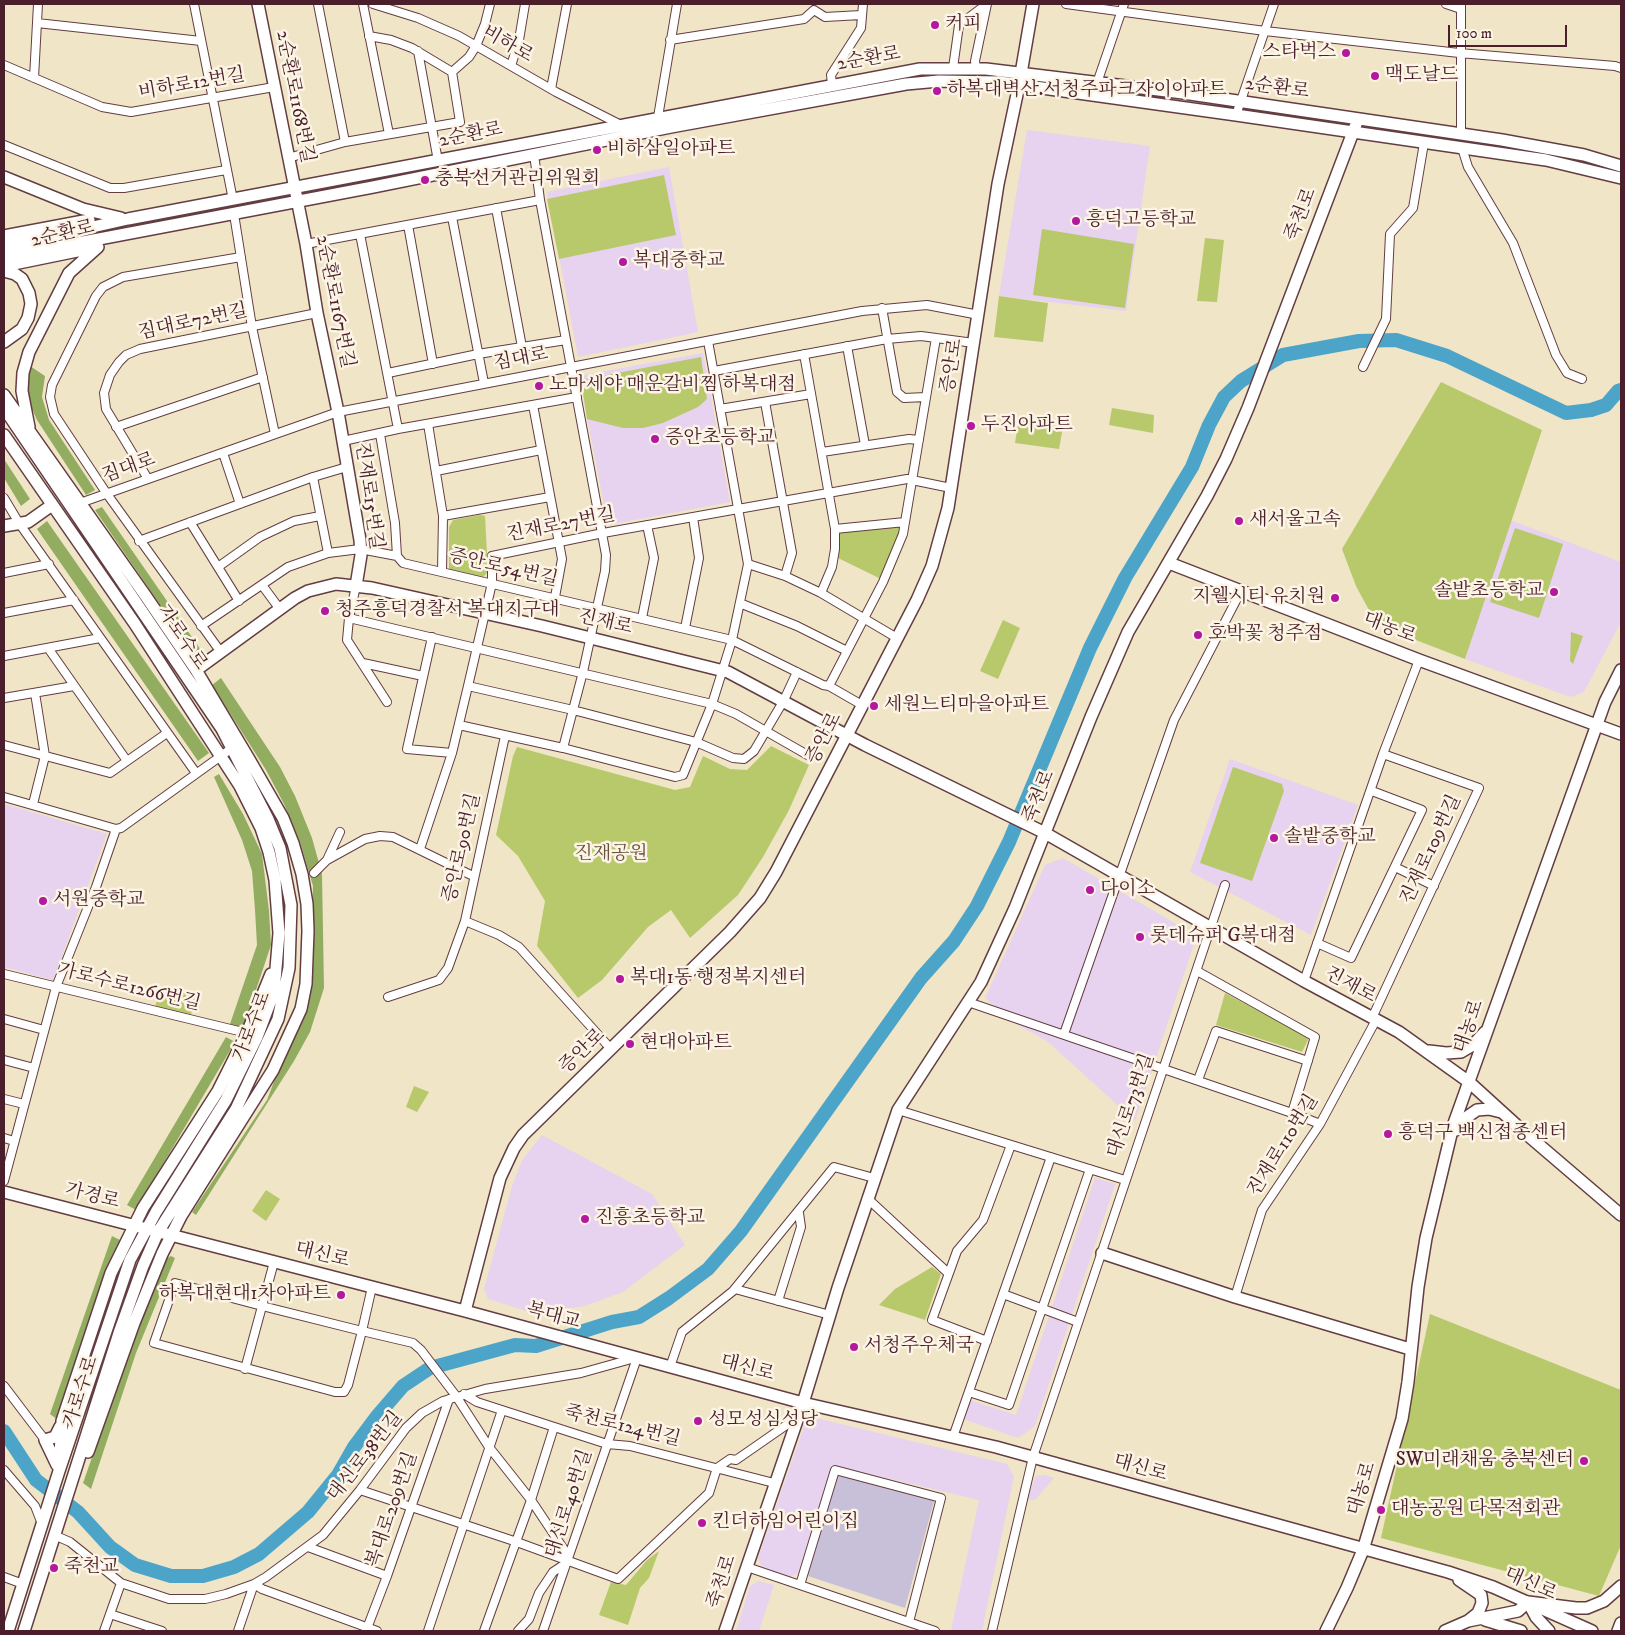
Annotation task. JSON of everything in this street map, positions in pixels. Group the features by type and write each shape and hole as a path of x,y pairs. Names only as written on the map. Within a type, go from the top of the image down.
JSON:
{"street":[{"path":"34,78 38,4"},
{"path":"194,4 233,200"},
{"name":"2순환로1168번길","path":"258,4 296,196"},
{"path":"318,4 345,142"},
{"path":"363,4 389,134"},
{"name":"비하로","path":"373,4 418,18 476,46 551,89 621,125"},
{"path":"452,72 469,57 476,46 485,24 490,4"},
{"path":"510,66 519,40 525,4"},
{"path":"551,89 567,4"},
{"path":"657,130 677,4"},
{"path":"832,84 830,75 861,28 863,4"},
{"path":"953,68 958,25 987,4"},
{"path":"976,69 975,61 987,4"},
{"name":"증안로","path":"465,1311 500,1178 514,1148 523,1135 730,932 760,898 776,872 862,706 932,566 940,542 951,488 998,184 1020,79 1033,4"},
{"path":"1066,4 1459,53 1621,68"},
{"path":"1097,83 1124,4"},
{"path":"1236,115 1274,4"},
{"path":"1446,4 1461,6 1459,53 1460,134"},
{"path":"670,40 804,19 814,10 825,17 861,14"},
{"path":"37,23 201,41"},
{"path":"288,158 345,142 460,122 452,72 418,51 391,40 369,36"},
{"path":"418,51 438,161"},
{"name":"비하로12번길","path":"4,65 102,107 131,112 274,87"},
{"name":"2순환로","path":"4,257 234,214 296,196 438,161 832,84 920,69 976,69 1020,79 1236,115 1562,163 1621,178"},
{"name":"2순환로","path":"4,247 128,219 233,200 296,196 534,154 906,84 966,80 1020,79 1097,83 1358,118 1556,149 1621,166"},
{"name":"죽천로","path":"725,1631 774,1483 803,1403 867,1198 898,1110 968,1002 998,947 1128,632 1170,563 1207,496 1248,408 1358,118"},
{"path":"1362,367 1386,319 1390,234 1413,208 1424,143"},
{"path":"4,146 110,188 124,188 226,170"},
{"path":"1462,148 1468,167 1513,243 1556,355 1567,373 1582,379"},
{"path":"534,154 540,200 606,555 605,571 564,748"},
{"path":"4,177 83,209 128,219"},
{"name":"2순환로1167번길","path":"296,196 317,313 338,412"},
{"path":"306,244 540,200"},
{"path":"496,208 522,347"},
{"path":"234,214 252,327 275,434"},
{"path":"452,216 484,384"},
{"name":"2순환로","path":"4,236 89,220 128,219"},
{"path":"408,225 433,364"},
{"name":"2순환로","path":"4,266 98,246 129,234"},
{"path":"360,234 398,429"},
{"path":"31,433 22,391 23,373 29,352 69,273 98,246"},
{"path":"220,651 107,494 54,414 50,397 52,385 96,296 103,287 123,277 241,256"},
{"path":"4,271 15,274 22,279 28,289 31,304 28,318 22,329 4,342"},
{"name":"짐대로","path":"80,503 338,412 882,308 927,305 978,316"},
{"path":"882,308 896,392 904,398 926,396"},
{"name":"짐대로72번길","path":"148,479 106,409 104,393 110,374 126,355 140,348 317,313"},
{"path":"829,686 886,574 903,534 914,480 936,338"},
{"path":"714,371 887,339 936,338 974,343"},
{"path":"388,373 478,354 566,340"},
{"path":"459,725 564,748 675,777 683,775 712,704 732,640 742,604 748,564 708,340"},
{"path":"847,346 865,445"},
{"path":"804,354 835,529 835,549 832,568 821,593"},
{"path":"116,427 263,377"},
{"path":"720,409 811,394"},
{"name":"가로수로","path":"4,395 196,670 216,707"},
{"path":"343,442 398,429 577,397"},
{"path":"765,402 792,553 785,576"},
{"path":"533,405 562,559 555,597"},
{"name":"가로수로","path":"4,408 222,729 227,751 257,819 269,852 277,904 278,958 274,992 266,1017 246,1061 226,1100 146,1229 130,1260 59,1471 8,1631"},
{"name":"진재로15번길","path":"338,412 360,549 356,586"},
{"path":"428,424 443,516 442,571"},
{"path":"380,434 395,523 397,556"},
{"name":"가로수로","path":"5,438 227,751 264,810 280,848 291,905 289,968 283,1005 263,1056 236,1108 158,1232 143,1266 120,1330 24,1631"},
{"path":"822,452 909,439 919,440"},
{"path":"436,471 541,450"},
{"path":"222,453 240,504"},
{"path":"139,541 313,477 348,467"},
{"path":"313,477 328,553"},
{"name":"진재로27번길","path":"420,849 452,753 459,725 492,583 492,556 647,525 907,479 951,488"},
{"path":"443,516 550,497"},
{"path":"4,498 19,523 196,773"},
{"path":"4,526 28,522 52,505"},
{"path":"218,567 260,536 294,520 320,516"},
{"path":"685,628 699,558 693,517"},
{"path":"190,522 239,601"},
{"path":"835,529 905,522"},
{"path":"642,618 654,558 647,525"},
{"name":"증안로54번길","path":"202,626 288,566 328,553 360,549 397,556 404,563 732,640 823,685 829,686 862,706"},
{"name":"대농로","path":"1170,563 1419,660 1597,725"},
{"path":"4,573 49,564"},
{"path":"748,564 785,576 807,586 864,617 897,638"},
{"name":"진재로","path":"196,670 279,608 308,591 336,584 356,586 484,613 722,670 1034,828 1426,1050 1470,1082 1504,1114 1621,1215"},
{"path":"262,585 279,608"},
{"path":"356,586 349,618 347,640 387,702"},
{"path":"1064,1034 1174,720 1241,591"},
{"path":"4,614 74,600"},
{"path":"742,604 797,626 846,651"},
{"path":"349,618 712,704 766,731 811,757"},
{"path":"432,637 407,749 452,753"},
{"path":"4,656 100,638"},
{"path":"48,648 127,761"},
{"path":"1304,981 1372,791 1383,754 1419,660"},
{"path":"363,664 423,676"},
{"name":"대농로","path":"1326,1631 1363,1550 1402,1419 1426,1238 1450,1138 1605,702 1621,670"},
{"path":"468,686 573,710 696,742 733,758 744,759 754,751 784,700 797,672"},
{"path":"4,698 74,686"},
{"path":"33,804 45,756 35,693"},
{"path":"216,707 222,729"},
{"path":"216,707 266,788"},
{"path":"1597,725 1621,734"},
{"path":"4,745 110,774 167,733"},
{"name":"증안로90번길","path":"505,736 473,876 465,921 499,935 519,947 610,1049"},
{"path":"4,797 116,829 121,828 227,751 266,788"},
{"name":"진재로109번길","path":"1374,1019 1479,788 1383,754"},
{"name":"가로수로","path":"266,788 293,842 302,874 307,904 306,984 301,1009 288,1041"},
{"path":"1317,944 1351,958 1422,810 1372,791"},
{"path":"4,1182 56,987 96,887 116,829"},
{"path":"327,860 340,832"},
{"path":"314,873 327,860 365,839 380,836 393,838 420,849 473,876"},
{"path":"1395,867 1434,886"},
{"name":"대신로73번길","path":"992,1631 1032,1457 1225,885"},
{"path":"388,997 438,980 448,968 465,921"},
{"path":"46,1440 52,1439 57,1435 111,1273 133,1226 218,1091 247,1034 278,958"},
{"name":"진재로110번길","path":"968,1002 1292,1113 1315,1037 1197,971"},
{"name":"가로수로1266번길","path":"4,974 247,1034"},
{"path":"4,1019 44,1030"},
{"name":"진재로110번길","path":"1235,1297 1262,1210 1320,1124 1374,1019"},
{"path":"1426,1050 1446,1053 1461,1052 1473,1045 1490,1024"},
{"path":"1198,1080 1216,1031 1308,1061"},
{"path":"236,1108 288,1041"},
{"path":"71,1482 90,1450 134,1323 171,1235 260,1092 288,1041"},
{"path":"4,1060 34,1068"},
{"path":"4,1099 24,1104"},
{"path":"1450,1138 1464,1119 1478,1110 1488,1109 1504,1114"},
{"path":"898,1110 1125,1180"},
{"path":"1292,1113 1320,1124"},
{"path":"4,1138 14,1141"},
{"path":"987,1341 932,1320 947,1272 956,1251 983,1220 1011,1145"},
{"path":"953,1437 1051,1157"},
{"path":"670,1367 682,1332 717,1306 735,1289 799,1213 834,1167 874,1178"},
{"path":"969,1392 1009,1405 1090,1170"},
{"name":"가경로","path":"4,1192 171,1235"},
{"path":"867,1198 947,1272"},
{"path":"778,1301 801,1227 799,1213"},
{"name":"대신로","path":"171,1235 465,1311"},
{"path":"1102,1253 1235,1297 1410,1349"},
{"path":"245,1369 274,1262"},
{"path":"372,1287 362,1331 348,1385 344,1392 335,1392 245,1369 154,1343 175,1283 262,1306 362,1331 413,1343 421,1350 456,1396 489,1447 531,1500 565,1551 568,1562"},
{"path":"735,1289 830,1315"},
{"path":"1003,1294 1078,1322"},
{"name":"복대교","path":"465,1311 635,1357"},
{"name":"대신로","path":"635,1357 803,1403 1032,1457 1448,1572 1528,1602 1592,1631"},
{"name":"대신로38번길","path":"121,1583 169,1599 187,1600 205,1599 254,1584 323,1535 360,1490 406,1428 422,1413 456,1396 580,1373 635,1357"},
{"name":"대신로40번길","path":"543,1631 568,1562 635,1357"},
{"path":"4,1386 46,1440 59,1471"},
{"name":"죽천로124번길","path":"456,1396 607,1444 630,1446 774,1483"},
{"name":"복대로209번길","path":"366,1630 388,1576 411,1507 456,1396"},
{"path":"428,1631 502,1410"},
{"path":"360,1490 514,1541 618,1580 709,1493 716,1468 730,1459 736,1460 798,1417"},
{"path":"59,1471 62,1422"},
{"path":"484,1631 514,1541 531,1500 554,1426"},
{"path":"4,1470 35,1506 42,1524"},
{"path":"800,1585 834,1470 941,1498 909,1622"},
{"path":"54,1535 70,1542 121,1583 104,1631"},
{"path":"308,1547 388,1576"},
{"path":"518,1631 529,1619 539,1593 553,1572 568,1562"},
{"path":"746,1567 909,1622 922,1629 935,1631"},
{"path":"1445,1631 1468,1621 1478,1613 1482,1603 1480,1595 1448,1572"},
{"path":"4,1577 23,1584"},
{"path":"238,1631 254,1584 262,1589 366,1630 377,1631"},
{"path":"1468,1621 1518,1611 1528,1602 1587,1608 1604,1601 1621,1586"},
{"path":"1528,1602 1536,1617 1549,1631"},
{"path":"110,1614 162,1631"},
{"path":"1484,1619 1521,1631"},
{"path":"1618,1631 1621,1623"}],"shaded area":[{"name":"흥덕고등학교","path":"1027,130 1150,146 1126,311 999,296"},
{"name":"복대중학교","path":"669,167 698,332 578,357 547,192"},
{"name":"증안초등학교","path":"703,353 730,502 608,525 579,376"},
{"name":"솔밭초등학교","path":"1510,520 1621,562 1621,622 1584,692 1571,697 1465,659"},
{"name":"솔밭중학교","path":"1230,759 1358,805 1311,935 1190,872"},
{"name":"서원중학교","path":"4,804 107,834 53,980 4,967"},
{"path":"1063,858 1190,932 1194,944 1135,1121 1047,1041 1014,1023 985,998 1045,865"},
{"name":"진흥초등학교","path":"542,1135 652,1194 685,1245 623,1292 585,1306 533,1313 488,1299 484,1289 512,1186 522,1160"},
{"path":"1095,1178 1115,1184 1035,1426 1018,1438 963,1419 969,1400 1016,1415"},
{"path":"816,1418 1007,1464 1014,1476 982,1631 951,1631 979,1500 832,1465 798,1573 790,1577 762,1568 758,1558 805,1424"},
{"path":"838,1472 936,1494 905,1608 808,1576"},
{"path":"1044,1475 1054,1478 1035,1500 1027,1499 1036,1476"},
{"path":"758,1581 774,1585 759,1631 736,1631 750,1586"}],"green space":[{"path":"664,175 676,235 559,259 547,199"},
{"path":"1042,229 1134,244 1125,308 1033,295"},
{"path":"1205,238 1224,240 1217,302 1197,301"},
{"path":"999,296 1048,303 1043,342 994,337"},
{"path":"701,357 707,399 698,407 663,423 643,428 623,428 587,419 581,380"},
{"path":"30,366 45,376 42,397 49,420 95,490 86,495 37,420 28,400 27,382"},
{"path":"1441,382 1542,430 1465,659 1377,625 1356,586 1342,549"},
{"path":"1112,408 1154,415 1153,433 1109,425"},
{"path":"1019,418 1063,427 1059,449 1015,443"},
{"path":"4,459 30,499 21,506 4,478"},
{"path":"102,507 205,656 198,660 95,510"},
{"path":"480,515 485,516 488,572 483,577 449,570 449,527 453,520"},
{"path":"47,521 209,753 198,761 37,529"},
{"path":"899,526 900,533 881,579 838,558 839,533"},
{"path":"1515,528 1563,544 1539,618 1490,602"},
{"path":"1003,620 1020,628 998,679 980,671"},
{"path":"1571,632 1583,636 1573,664 1570,661"},
{"path":"221,678 280,767 295,796 312,838 322,874 324,988 310,1032 294,1061 196,1215 192,1212 267,1100 286,1050 303,1021 310,985 313,886 300,842 284,804 266,770 212,685"},
{"name":"진재공원","path":"771,746 809,765 789,810 763,857 738,895 690,938 671,910 648,927 602,980 578,998 537,946 545,901 518,856 496,835 513,756 517,747 675,790 690,787 703,756 730,769 747,770"},
{"path":"1233,767 1282,784 1284,791 1252,881 1200,863"},
{"path":"219,774 243,814 262,854 269,911 271,945 243,1029 230,1024 257,945 252,871 242,840 214,777"},
{"path":"160,987 196,995 191,1015 155,1007"},
{"path":"1225,993 1309,1038 1302,1052 1216,1025"},
{"path":"226,1037 235,1042 136,1210 127,1205"},
{"path":"414,1086 429,1092 417,1112 406,1107"},
{"path":"266,1190 280,1199 266,1221 252,1211"},
{"path":"112,1236 120,1240 104,1278 58,1420 50,1414"},
{"path":"171,1256 175,1258 136,1353 91,1489 83,1483 127,1358 167,1258"},
{"path":"932,1267 941,1274 925,1320 879,1305 895,1289"},
{"path":"1430,1314 1621,1390 1621,1545 1599,1596 1381,1538"},
{"path":"659,1551 649,1578 640,1588 628,1625 599,1615 611,1582 626,1585 647,1560"}],"waterway":[{"path":"4,1431 36,1480 78,1512 110,1547 135,1565 171,1576 203,1576 234,1567 259,1554 308,1512 338,1475 354,1447 378,1415 403,1386 430,1368 515,1345 536,1346 612,1322 639,1317 669,1298 708,1269 741,1231 921,978 954,941 977,906 1009,842 1090,648 1125,578 1192,467 1209,425 1224,397 1241,381 1283,355 1359,341 1396,340 1447,356 1566,413 1591,410 1606,405 1621,390"}],"place":[{"name":"커피","path":"935,25"},
{"name":"스타벅스","path":"1346,53"},
{"name":"맥도날드","path":"1375,76"},
{"name":"하복대벽산.서청주파크자이아파트","path":"937,91"},
{"name":"비하삼일아파트","path":"597,150"},
{"name":"충북선거관리위원회","path":"425,180"},
{"name":"흥덕고등학교","path":"1076,221"},
{"name":"복대중학교","path":"623,262"},
{"name":"노마세야 매운갈비찜 하복대점","path":"539,386"},
{"name":"두진아파트","path":"971,426"},
{"name":"증안초등학교","path":"655,439"},
{"name":"새서울고속","path":"1239,521"},
{"name":"솔밭초등학교","path":"1554,592"},
{"name":"지웰시티 유치원","path":"1335,598"},
{"name":"청주흥덕경찰서 복대지구대","path":"325,611"},
{"name":"호박꽃 청주점","path":"1198,635"},
{"name":"세원느티마을아파트","path":"874,706"},
{"name":"솔밭중학교","path":"1274,838"},
{"name":"다이소","path":"1090,890"},
{"name":"서원중학교","path":"43,901"},
{"name":"롯데슈퍼 G복대점","path":"1140,937"},
{"name":"복대1동 행정복지센터","path":"620,979"},
{"name":"현대아파트","path":"630,1044"},
{"name":"흥덕구 백신접종센터","path":"1388,1134"},
{"name":"진흥초등학교","path":"585,1219"},
{"name":"하복대현대1차아파트","path":"341,1295"},
{"name":"서청주우체국","path":"854,1347"},
{"name":"성모성심성당","path":"698,1421"},
{"name":"SW미래채움 충북센터","path":"1584,1461"},
{"name":"대농공원 다목적회관","path":"1381,1510"},
{"name":"킨더하임어린이집","path":"702,1523"},
{"name":"죽천교","path":"54,1568"}]}
